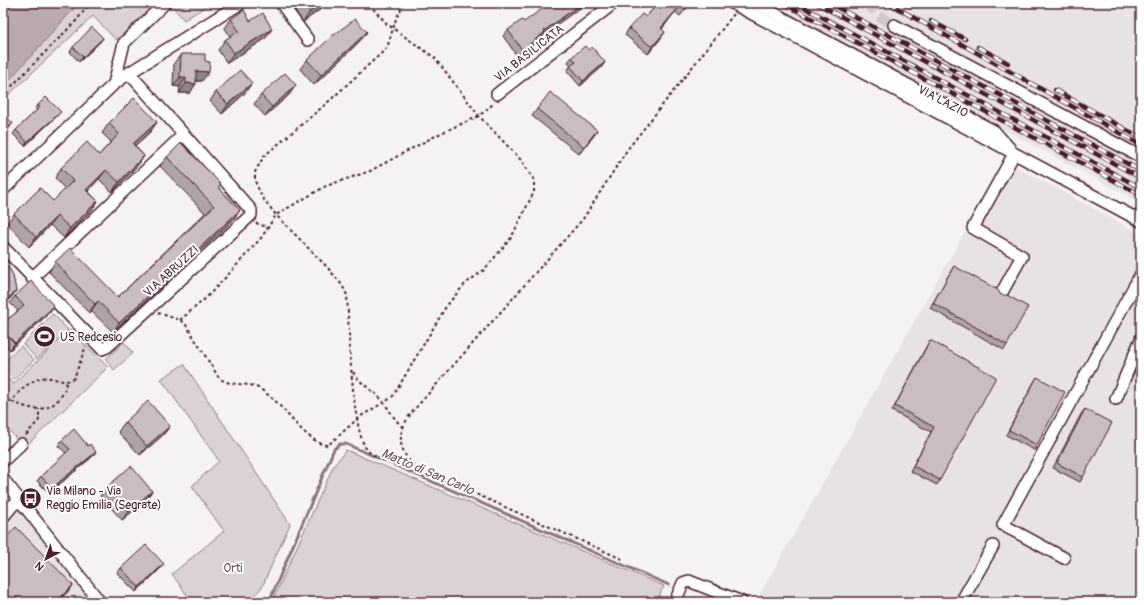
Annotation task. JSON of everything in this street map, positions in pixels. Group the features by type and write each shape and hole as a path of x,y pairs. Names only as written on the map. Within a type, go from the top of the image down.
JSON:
{"street":[{"path":"114,84 124,43 165,3"},
{"path":"3,190 114,84 129,73 241,3"},
{"path":"281,3 308,40"},
{"name":"VIA BASILICATA","path":"497,94 614,3"},
{"path":"755,3 994,131 1014,154 973,228 1022,256 1001,294"},
{"name":"VIA LAZIO","path":"736,5 1141,222"},
{"path":"894,25 1141,157"},
{"name":"VIA ABRUZZI","path":"3,247 90,338 101,348 105,349 252,214 251,210 129,73"},
{"path":"32,278 183,135"},
{"path":"1064,558 1003,525 1141,274"},
{"path":"1116,399 1141,340"},
{"path":"3,461 18,447"},
{"path":"3,479 100,602"},
{"path":"3,517 12,505 21,500"},
{"path":"961,602 993,546"},
{"path":"675,602 683,583 689,581 742,602"}],"path":[{"path":"3,95 76,21 90,3"},
{"path":"147,310 180,320 186,325 219,378 226,383 256,387 273,399 310,437 318,442 328,445 356,420 383,403 397,390 447,305 459,293 464,284 484,270 510,238 534,192 534,180 521,160 479,116 435,58 393,28 368,3"},
{"path":"404,3 393,28 387,48 377,59 264,156 255,172 255,181 262,197 276,215 328,268 342,285 347,295 356,420 359,434 364,445 369,451 386,459 415,467 622,559"},
{"path":"415,467 406,459 402,450 401,438 402,427 413,411 583,219 627,150 736,5"},
{"path":"180,320 206,298 226,277 261,238 276,215 326,186 370,171 439,134 479,116 490,108 497,94"},
{"path":"11,401 26,385 41,378 66,382 74,378 78,373 82,356 90,338"},
{"path":"353,371 358,380 383,403 402,427"},
{"path":"3,400 11,401 30,409 40,410 54,403 65,391 66,382"},
{"path":"18,447 19,442 36,426 39,420 40,410"}],"shaded area":[{"path":"3,3 79,3 3,87"},
{"path":"768,3 1141,3 1141,203"},
{"path":"1005,161 1141,234 1141,602 773,602 759,596"},
{"path":"21,501 100,602 3,602 3,518"}],"green space":[{"path":"3,3 157,3 116,40 93,16 3,100"},
{"path":"170,3 211,3 184,20"},
{"name":"US Redcesio","path":"53,314 68,330 37,359 23,344"},
{"path":"70,330 108,367 24,448 3,423 3,374 13,384"},
{"path":"124,342 133,353 114,370 106,359"},
{"path":"21,346 34,360 13,380 3,370 3,363"},
{"name":"Orti","path":"184,364 290,524 262,587 249,602 192,602 172,574 224,531 192,486 219,461 161,379"},
{"path":"346,450 664,586 656,602 272,602 333,467"}],"building":[{"path":"303,3 322,3 310,12"},
{"path":"550,3 582,3 544,31 545,32 522,50 508,30 522,20 524,22"},
{"path":"658,3 690,3 685,10 680,6 661,28 665,32 652,47 629,28 642,14 646,17"},
{"path":"244,10 250,21 263,13 272,29 234,53 225,40 239,31 231,19"},
{"path":"355,19 367,32 321,75 307,60 331,37"},
{"path":"92,27 103,38 83,57 73,47"},
{"path":"585,46 589,50 592,47 605,62 583,81 570,66 576,62 572,57"},
{"path":"181,54 205,54 205,61 210,62 209,72 196,71 196,84 186,83 186,77 180,77"},
{"path":"240,70 252,83 228,104 216,92"},
{"path":"285,73 296,85 272,107 261,95"},
{"path":"550,92 597,130 584,147 537,109"},
{"path":"46,97 61,112 27,142 16,130 40,107 38,105"},
{"path":"134,98 157,122 133,144 144,156 119,182 106,170 86,190 98,201 70,228 57,216 36,237 14,214 40,188 53,201 73,181 61,168 87,142 99,155 119,134 109,123"},
{"path":"3,114 13,123 3,133"},
{"path":"181,143 221,184 218,187 240,210 119,323 98,301 95,304 55,262 70,248 118,297 214,206 167,157"},
{"path":"3,151 8,156 3,161"},
{"path":"3,264 9,268 13,275 16,291 3,303"},
{"path":"954,266 998,290 1001,295 1007,295 1028,307 1007,345 933,303"},
{"path":"31,281 54,306 15,343 3,331 3,317 4,316 7,320 24,306 15,296"},
{"path":"930,340 996,377 940,480 913,466 934,427 895,406"},
{"path":"1037,377 1065,392 1037,445 1009,430"},
{"path":"148,401 170,426 147,446 125,422"},
{"path":"1085,409 1112,423 1083,477 1057,463"},
{"path":"74,429 88,446 90,444 96,452 52,488 41,476 70,449 61,441"},
{"path":"131,466 152,491 129,511 107,487"},
{"path":"16,527 73,585 56,602 3,602 3,541"},
{"path":"146,545 164,564 139,587 121,568"}],"waterway":[{"name":"Matto di San Carlo","path":"269,602 334,449 340,444 346,444 669,585"}],"tunnel":[{"path":"869,3 877,15 894,25"}],"railway":[{"path":"783,3 1141,195"},
{"path":"796,3 1141,188"},
{"path":"816,3 1141,178"},
{"path":"829,3 1141,171"},
{"path":"888,3 1141,145"},
{"path":"931,21 965,39"},
{"path":"978,47 1008,63"},
{"path":"1055,90 1141,138"}],"place":[{"name":"US Redcesio","path":"45,337"},
{"name":"Via Milano - Via Reggio Emilia (Segrate)","path":"31,498"}]}
